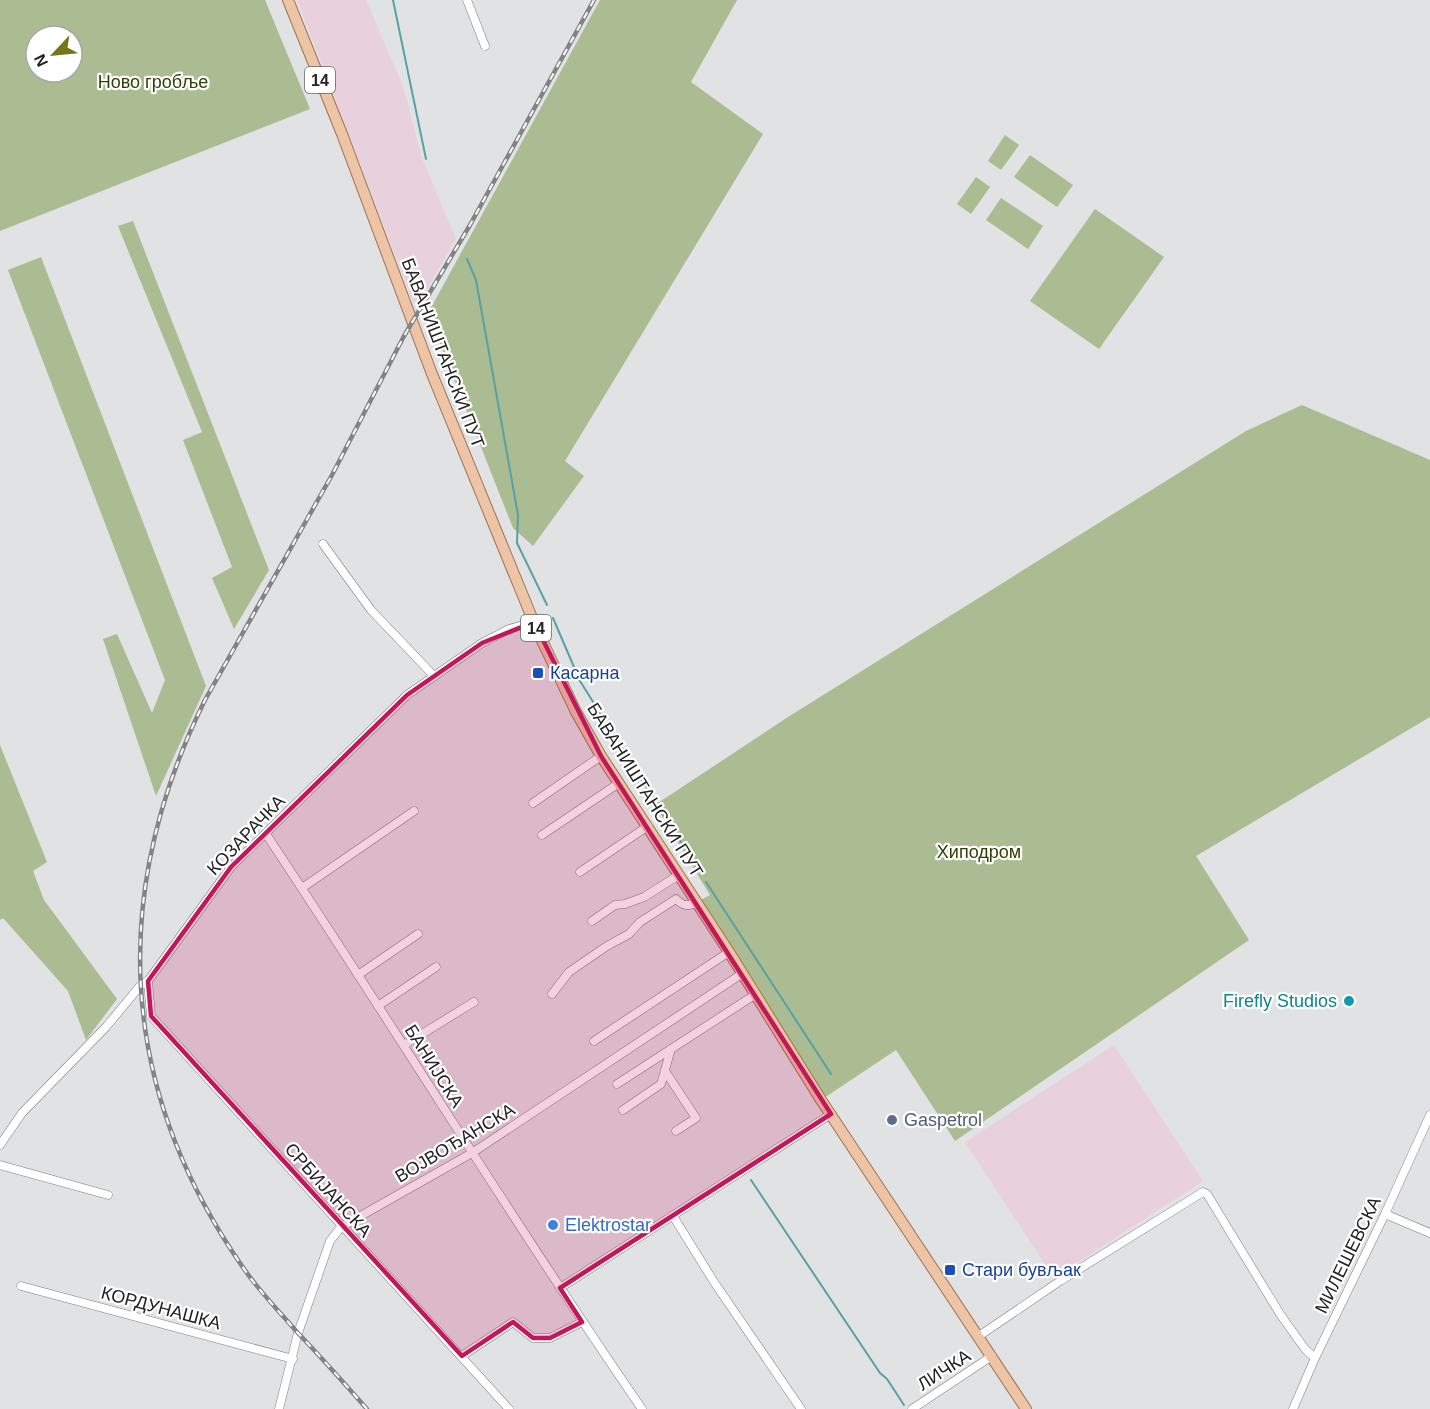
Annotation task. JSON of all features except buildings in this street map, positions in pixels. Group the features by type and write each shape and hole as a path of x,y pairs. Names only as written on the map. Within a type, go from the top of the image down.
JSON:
{"main road":[{"name":"БАВАНИШТАНСКИ ПУТ","path":"288,0 342,134 432,374 534,622 576,712 601,756 743,973 831,1114 1026,1409"}],"street":[{"path":"467,0 485,46"},
{"path":"323,544 371,610 434,676"},
{"name":"КОЗАРАЧКА","path":"0,1145 22,1113 106,1027 140,986 148,981 231,867 407,696 482,643 509,629 534,622"},
{"path":"533,803 601,756"},
{"path":"542,835 619,783"},
{"path":"302,888 414,811"},
{"path":"580,872 648,826"},
{"name":"БАНИЈСКА","path":"266,834 582,1322 642,1409"},
{"path":"592,921 615,905 644,897 679,874"},
{"path":"552,994 570,972 628,934 640,922 667,904 676,899 683,905 691,906 697,902"},
{"path":"358,975 418,934"},
{"path":"594,1041 729,952"},
{"path":"378,1006 436,967"},
{"name":"ВОЈВОЂАНСКА","path":"341,1227 472,1153 743,973"},
{"name":"СРБИЈАНСКА","path":"148,981 151,1016 508,1409"},
{"path":"617,1084 756,994"},
{"path":"404,1045 474,1002"},
{"path":"623,1110 661,1084 671,1049"},
{"path":"665,1071 696,1118 676,1131"},
{"path":"560,1288 831,1114"},
{"name":"МИЛЕШЕВСКА","path":"1293,1409 1430,1115"},
{"path":"0,1164 108,1195"},
{"path":"979,1336 1060,1281 1203,1192 1207,1194 1280,1314 1305,1349 1315,1358"},
{"path":"1385,1214 1430,1233"},
{"path":"673,1216 720,1291 801,1409"},
{"path":"279,1409 298,1333 330,1241 341,1227"},
{"name":"КОРДУНАШКА","path":"21,1286 293,1359"},
{"path":"462,1356 513,1322 533,1338 550,1338 582,1322"},
{"name":"ЛИЧКА","path":"912,1409 992,1356"}],"highlighted area":[{"path":"534,622 601,756 831,1114 560,1288 582,1322 550,1338 533,1338 513,1322 462,1356 151,1016 148,981 231,867 407,695 482,643"}],"shaded area":[{"path":"297,0 366,0 404,89 421,156 456,239 423,296 414,304"},
{"path":"1114,1045 1203,1181 1054,1278 965,1142"}],"green space":[{"name":"Ново гробље","path":"0,0 265,0 310,109 0,231"},
{"path":"600,0 737,0 691,82 763,134 565,461 584,476 533,546 513,528 428,313"},
{"path":"1005,135 1019,145 1001,170 988,161"},
{"path":"1030,155 1073,185 1057,207 1014,177"},
{"path":"976,177 990,187 971,214 957,204"},
{"path":"1001,198 1043,226 1028,249 986,220"},
{"path":"1095,209 1164,257 1099,349 1030,301"},
{"path":"133,221 269,570 234,629 212,578 232,567 183,440 202,432 118,226"},
{"path":"41,257 206,686 156,796 103,639 117,634 152,713 165,680 8,270"},
{"name":"Хиподром","path":"1302,405 1430,460 1430,717 1196,856 1249,940 955,1141 896,1050 821,1100 697,902 710,895 655,805 788,717 1246,431"},
{"path":"0,745 47,862 33,871 44,900 117,999 86,1040 68,991 3,918 0,920"}],"waterway":[{"path":"393,0 426,159"},
{"path":"467,259 476,280 518,515 517,543 547,605"},
{"path":"553,618 580,681 699,871"},
{"path":"706,882 831,1074"},
{"path":"751,1180 880,1373 887,1379 904,1405"}],"railway":[{"path":"367,1409 248,1275 201,1198 170,1129 150,1059 141,989 142,917 153,845 174,773 205,700 332,475 404,336 470,225 594,0"}],"place":[{"name":"Касарна","path":"538,673"},
{"name":"Firefly Studios","path":"1349,1001"},
{"name":"Gaspetrol","path":"892,1120"},
{"name":"Elektrostar","path":"553,1225"},
{"name":"Стари бувљак","path":"950,1270"}]}
